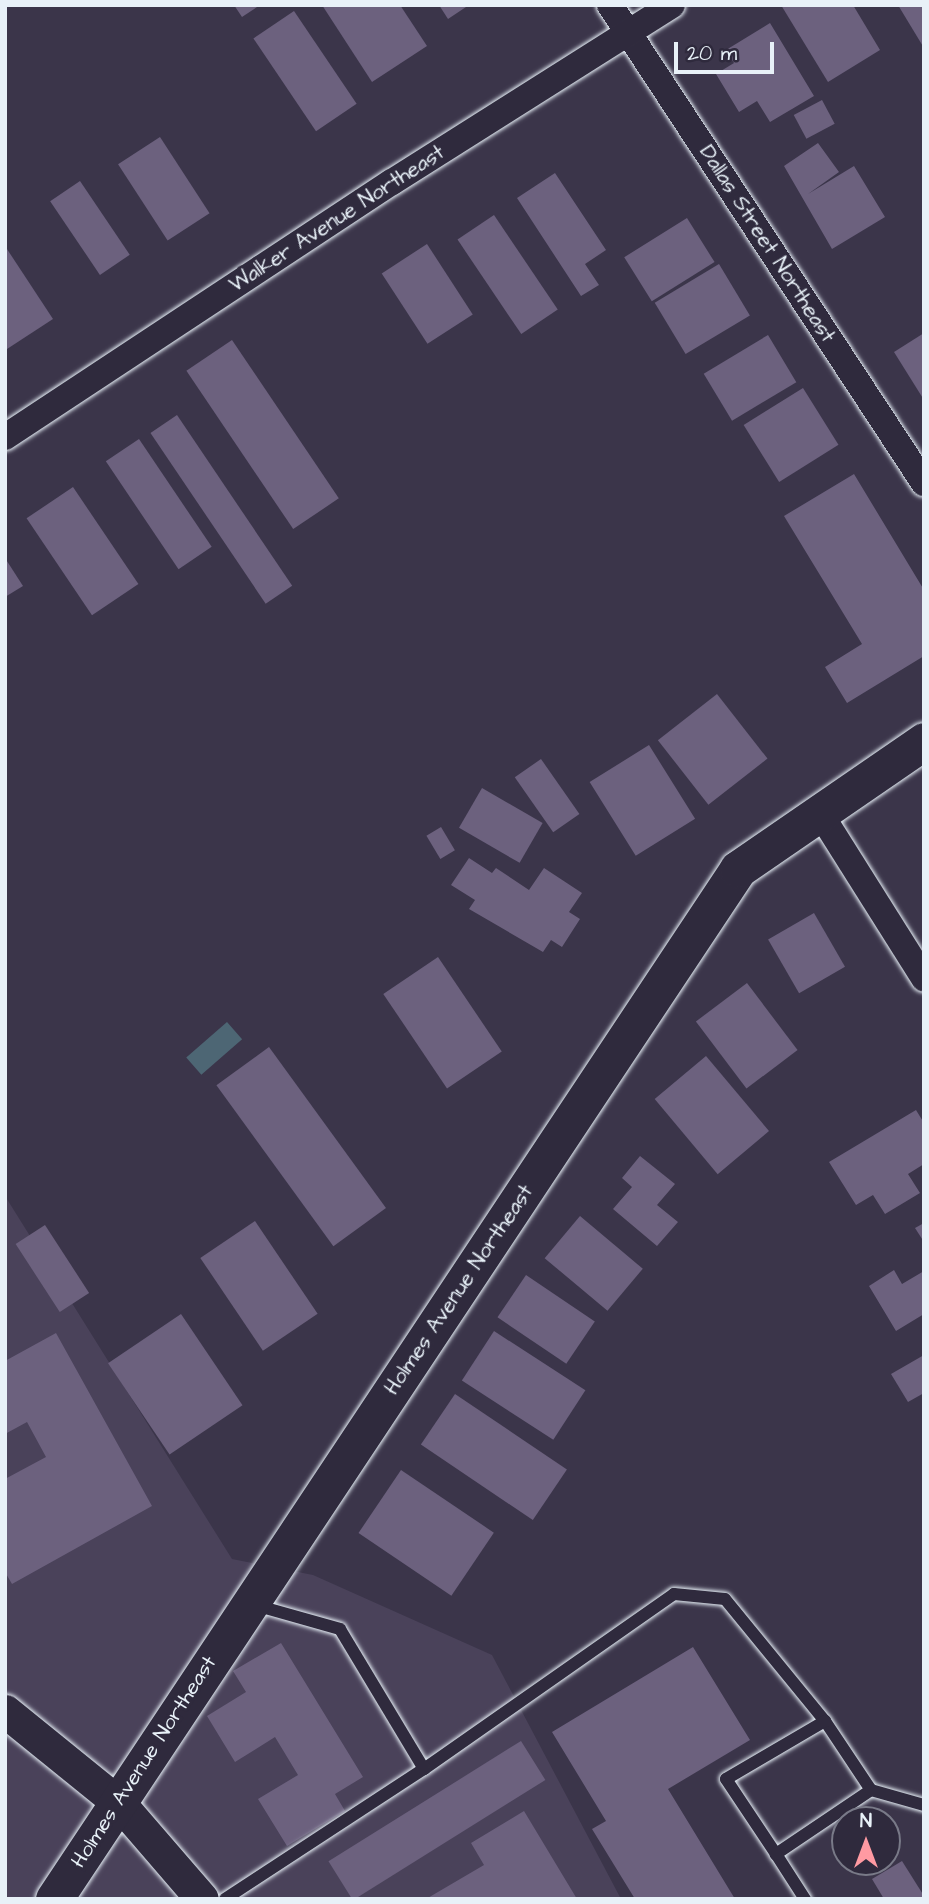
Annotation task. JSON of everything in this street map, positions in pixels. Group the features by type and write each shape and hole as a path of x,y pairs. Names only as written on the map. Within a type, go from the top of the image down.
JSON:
{"main road":[{"name":"Holmes Avenue Northeast","path":"54,1899 120,1804 738,869 818,810 924,741"}],"street":[{"name":"Dallas Street Northeast","path":"610,5 924,483"},
{"name":"Walker Avenue Northeast","path":"5,437 672,5"},
{"path":"818,810 924,978"},
{"path":"5,1711 120,1804 202,1899"}],"lane":[{"path":"225,1899 424,1769 674,1594 725,1599 825,1721 871,1790 924,1805"},
{"path":"251,1604 340,1629 424,1769"},
{"path":"805,1899 726,1779 825,1721"},
{"path":"776,1854 871,1790"}],"shaded area":[{"path":"5,1196 232,1559 313,1575 492,1655 621,1899 5,1899"}],"water":[{"path":"227,1022 242,1039 201,1075 186,1057"}],"building":[{"path":"234,5 260,5 242,17"},
{"path":"322,5 400,5 427,46 372,82"},
{"path":"439,5 469,5 448,19"},
{"path":"781,5 853,5 880,50 828,82"},
{"path":"898,5 924,5 924,48"},
{"path":"294,11 357,104 316,131 253,38"},
{"path":"770,23 814,96 770,122 757,101 739,112 716,74 734,63 726,50"},
{"path":"822,100 835,124 806,139 794,115"},
{"path":"160,137 210,213 168,241 118,164"},
{"path":"818,143 839,172 808,194 854,166 885,217 832,249 784,166"},
{"path":"555,173 606,250 585,264 599,285 581,296 517,198"},
{"path":"80,181 130,255 100,275 50,201"},
{"path":"494,215 558,310 521,334 458,240"},
{"path":"687,218 715,262 652,301 624,257"},
{"path":"427,244 473,314 427,344 382,273"},
{"path":"5,246 53,319 7,349 5,347"},
{"path":"719,264 750,315 686,354 655,303"},
{"path":"924,333 924,400 894,352"},
{"path":"768,335 796,382 732,421 704,374"},
{"path":"232,340 339,498 293,529 186,371"},
{"path":"803,388 839,445 779,482 744,425"},
{"path":"177,415 292,586 266,604 150,433"},
{"path":"139,439 212,547 179,569 106,461"},
{"path":"854,474 924,590 924,656 847,703 825,667 862,644 784,516"},
{"path":"73,487 138,584 92,615 27,518"},
{"path":"5,558 23,586 5,597"},
{"path":"717,694 767,759 708,805 658,740"},
{"path":"649,745 695,819 636,856 590,782"},
{"path":"541,759 579,814 553,832 515,777"},
{"path":"482,788 543,823 520,863 459,828"},
{"path":"441,827 455,850 440,859 426,836"},
{"path":"469,858 492,873 496,868 529,890 544,868 582,893 569,912 580,919 562,947 551,940 543,952 469,909 475,900 451,885"},
{"path":"814,913 845,967 799,993 768,940"},
{"path":"438,957 502,1052 447,1088 383,994"},
{"path":"747,983 798,1050 746,1089 696,1022"},
{"path":"269,1047 386,1208 333,1246 216,1085"},
{"path":"706,1056 769,1131 718,1174 655,1099"},
{"path":"916,1110 924,1123 924,1164 908,1174 920,1193 885,1214 873,1195 856,1205 829,1162"},
{"path":"640,1156 675,1184 657,1205 678,1222 657,1246 613,1209 632,1187 622,1178"},
{"path":"580,1216 643,1269 607,1311 545,1258"},
{"path":"255,1221 318,1314 263,1351 200,1258"},
{"path":"924,1223 924,1242 915,1228"},
{"path":"45,1225 89,1293 60,1312 16,1244"},
{"path":"894,1270 902,1284 924,1271 924,1314 896,1331 869,1286"},
{"path":"526,1275 595,1321 566,1364 497,1317"},
{"path":"181,1314 243,1405 170,1454 108,1363"},
{"path":"494,1331 585,1390 553,1440 462,1380"},
{"path":"56,1333 152,1506 12,1584 5,1572 5,1479 46,1457 27,1422 5,1434 5,1361"},
{"path":"924,1355 924,1393 908,1402 891,1374"},
{"path":"455,1394 567,1469 533,1520 421,1445"},
{"path":"401,1470 494,1533 451,1596 359,1533"},
{"path":"281,1643 363,1777 335,1794 345,1811 287,1846 258,1799 298,1775 275,1737 235,1762 207,1716 246,1692 233,1671"},
{"path":"693,1647 750,1740 668,1789 735,1899 635,1899 592,1829 606,1821 552,1732"},
{"path":"521,1741 545,1780 355,1899 352,1899 328,1861"},
{"path":"524,1811 577,1899 426,1899 484,1865 471,1843"},
{"path":"901,1862 924,1899 884,1899 872,1879 877,1876 901,1876"}]}
